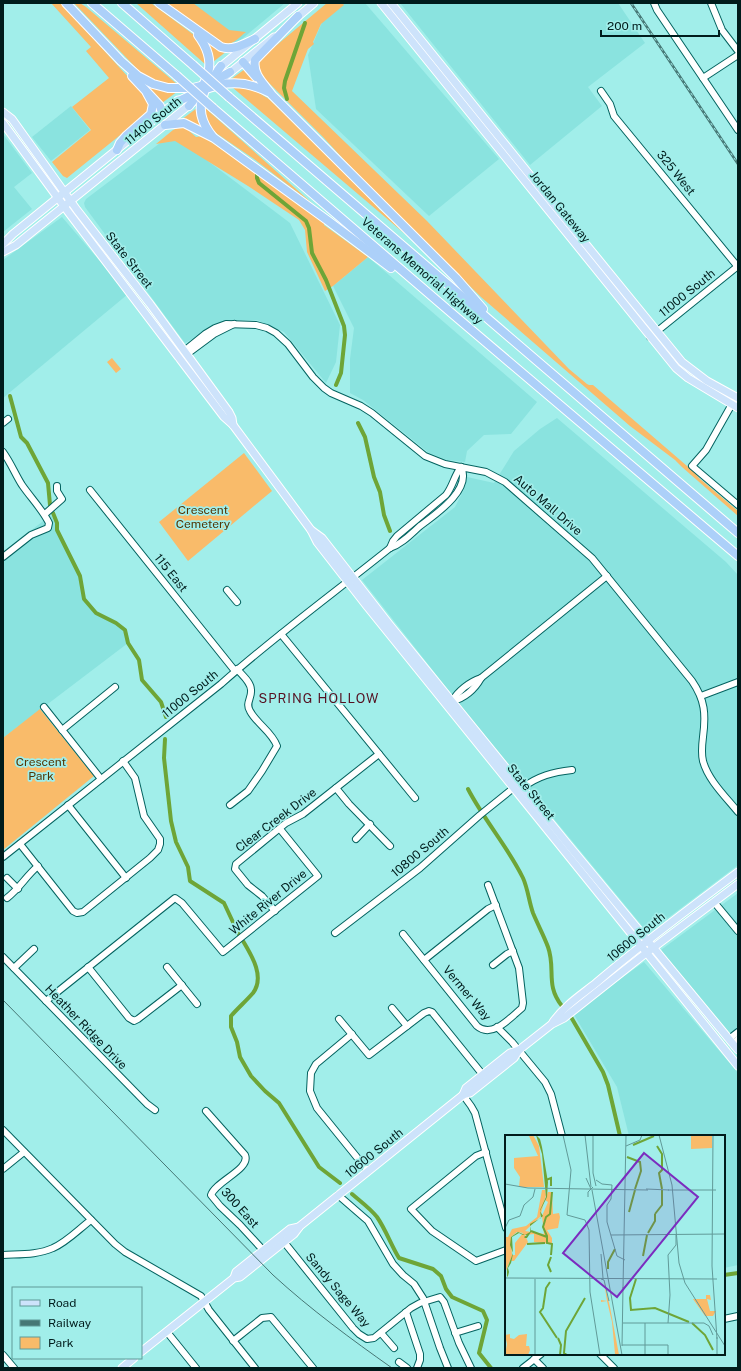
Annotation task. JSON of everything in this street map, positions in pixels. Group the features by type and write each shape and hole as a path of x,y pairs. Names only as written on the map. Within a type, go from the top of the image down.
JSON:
{"highway":[{"path":"66,3 121,61 147,93 160,106 162,113"},
{"name":"Veterans Memorial Highway","path":"92,3 455,316 738,556"},
{"name":"Veterans Memorial Highway","path":"122,3 229,97 737,532"},
{"path":"159,3 194,29 225,49 242,46 255,39"},
{"path":"298,16 255,60 255,71 272,95 456,278 504,332"},
{"path":"194,29 205,43 208,51 210,66 206,86 200,104 202,118 209,132 214,138"},
{"path":"121,61 138,76 153,84 168,88 192,88 230,82 257,86 272,95"},
{"path":"242,62 264,84"},
{"path":"189,106 221,66"},
{"path":"175,103 230,72"},
{"path":"117,150 120,143 126,136 151,114 153,104 147,93"},
{"path":"165,125 184,123 214,138 380,259 445,313 455,316"}],"main road":[{"path":"221,66 298,3"},
{"path":"230,72 314,3"},
{"name":"Jordan Gateway","path":"381,3 676,368 688,378 735,406"},
{"name":"Jordan Gateway","path":"391,3 682,362 693,371 737,398"},
{"name":"11400 South","path":"3,244 13,234 192,88"},
{"name":"11400 South","path":"3,252 16,245 189,106"},
{"name":"State Street","path":"3,112 12,119 64,193 186,353 229,412 233,425"},
{"name":"State Street","path":"3,122 64,207 179,358 224,416 233,425 311,530 317,542 452,701 519,788 733,1041 738,1050"},
{"path":"494,143 500,138"},
{"path":"106,262 123,277 138,296 144,296"},
{"name":"State Street","path":"350,580 480,747 519,788 532,811 738,1066"},
{"path":"532,811 538,812 566,846 578,857"},
{"name":"10600 South","path":"552,1024 559,1013 587,990 692,906 738,872"},
{"name":"10600 South","path":"142,1351 234,1278 240,1277 284,1242 294,1234 299,1227 463,1095 470,1093 514,1058 520,1050 552,1024 564,1018 738,884"},
{"path":"570,1013 574,1006 587,995 587,990"},
{"name":"10600 South","path":"463,1095 466,1088 510,1053 520,1050"},
{"name":"10600 South","path":"234,1278 236,1272 263,1250 290,1229 299,1227"},
{"path":"122,1368 132,1363"}],"street":[{"path":"654,3 738,130"},
{"path":"711,3 722,30 737,47"},
{"path":"703,78 738,55"},
{"name":"325 West","path":"600,91 610,104 614,116 738,266"},
{"name":"11000 South","path":"650,337 738,266"},
{"name":"Auto Mall Drive","path":"179,358 205,334 226,324 256,325 267,328 276,333 288,344 316,381 327,390 367,409 425,456 445,464 486,472 500,478 587,553 692,681 701,696 705,717 702,748 703,763 711,778 738,812"},
{"path":"737,398 735,406 706,450 692,466 738,505"},
{"path":"3,452 14,468 22,485 49,523 48,528 31,535 3,557"},
{"name":"11000 South","path":"3,857 221,684 281,634 390,548 399,544 439,512 457,493 463,474 461,467"},
{"path":"44,514 62,499 56,486"},
{"name":"115 East","path":"90,490 236,670 248,682 251,689 248,705 250,711 277,746 248,791 230,805"},
{"path":"452,701 460,700 477,685 481,678 607,576"},
{"path":"227,590 237,602"},
{"path":"281,634 415,798"},
{"path":"701,696 738,682"},
{"path":"62,730 115,687"},
{"path":"44,707 101,779"},
{"name":"Clear Creek Drive","path":"275,911 262,896 248,885 235,867 280,829 289,822 301,816 379,754"},
{"path":"20,844 77,913 82,912 126,878 153,856 161,842 142,812 135,778 123,761"},
{"name":"10800 South","path":"335,933 420,868 482,814 519,788 533,784 538,778 551,773 572,770"},
{"path":"336,788 349,804 390,846"},
{"path":"68,805 126,878"},
{"path":"356,839 370,824"},
{"name":"White River Drive","path":"88,967 175,898 182,903 223,952 318,876 280,829"},
{"path":"7,898 18,889 28,875 38,866"},
{"path":"7,878 18,889"},
{"path":"488,885 514,951 519,968 523,1006 498,1027"},
{"path":"714,902 738,931"},
{"path":"424,960 488,909 496,905"},
{"name":"Vermer Way","path":"404,934 477,1026 484,1031 489,1031 498,1027 520,1050 548,1086 562,1135"},
{"path":"14,968 34,949"},
{"path":"493,965 507,954 514,951"},
{"name":"Heather Ridge Drive","path":"3,957 147,1104 155,1110"},
{"path":"46,1001 88,967 134,1021 138,1020 182,985"},
{"path":"167,967 197,1004"},
{"path":"392,1008 407,1026"},
{"path":"339,1019 369,1055 426,1011 432,1012 483,1075"},
{"path":"733,1041 738,1032"},
{"path":"352,1034 316,1064 311,1073 310,1092 320,1113 368,1171"},
{"path":"463,1095 475,1113 505,1224"},
{"name":"300 East","path":"206,1111 246,1159 246,1162 219,1184 211,1195 263,1250"},
{"path":"3,1130 115,1244 125,1252 198,1293 209,1310 255,1368"},
{"path":"3,1169 24,1152"},
{"path":"486,1152 476,1156 411,1209 432,1231 476,1261 505,1250"},
{"path":"338,1195 368,1221 375,1230 391,1261 399,1271 417,1287 448,1368"},
{"path":"3,1255 43,1251 53,1248 63,1243 91,1220"},
{"name":"Sandy Sage Way","path":"284,1242 359,1334 365,1338 370,1339 381,1333 406,1312 424,1302 440,1296 444,1302 455,1333"},
{"path":"406,1312 420,1354 420,1360 417,1368"},
{"path":"233,1341 262,1318 268,1316 273,1318 313,1368"},
{"path":"725,1318 738,1316"},
{"path":"471,1368 455,1333 478,1326"},
{"path":"167,1332 196,1368"},
{"path":"381,1333 394,1348"},
{"path":"3,1355 14,1368"},
{"path":"523,1368 539,1355"},
{"path":"601,1355 614,1368"},
{"path":"534,1359 543,1368"},
{"path":"399,1362 408,1368"}],"shaded area":[{"path":"188,3 285,3 236,44"},
{"path":"332,3 365,3 499,159 429,216 316,109 308,55 329,6"},
{"path":"400,3 618,3 645,43 588,87 602,106 530,165"},
{"path":"71,106 90,130 51,161 32,137"},
{"path":"3,134 32,173 14,187 32,209 3,232"},
{"path":"172,134 290,223 340,325 336,362 326,383 284,332 257,320 227,320 185,343 85,207 84,203 86,199"},
{"path":"62,217 128,294 3,398 3,260"},
{"path":"368,257 537,402 511,434 484,435 467,451 465,462 447,460 429,453 363,400 350,393 350,359 354,328 333,286"},
{"path":"557,418 726,562 738,575 738,865 648,933 460,705 362,580 455,507 465,487 467,477 494,483 514,451 540,429"},
{"path":"51,515 80,576 84,599 96,613 116,623 125,630 128,643 3,738 3,552"},
{"path":"738,893 738,1045 661,950"},
{"path":"644,962 738,1073 738,1265 725,1268 725,1135 629,1135 617,1087 573,1013"}],"green space":[{"path":"51,3 61,3 149,100 150,111 67,178 63,176 52,162 91,130 72,107 109,78 86,51 91,47"},
{"path":"74,3 80,3 86,7 177,84 157,82 140,72"},
{"path":"136,3 151,3 194,35 205,51 206,65"},
{"path":"166,3 193,3 229,30 246,32 232,43 221,44"},
{"path":"327,3 342,3 344,5 321,24 313,42 314,44 308,49 292,91 427,221 569,369 587,384 593,385 694,472 738,511 738,516 675,460 630,426 481,297 369,187 324,138 258,72 258,63 260,59"},
{"path":"206,39 227,51 213,62 211,49"},
{"path":"245,69 264,87 230,80"},
{"path":"142,82 178,91 162,103"},
{"path":"237,86 254,90 269,99 366,194 380,210 418,245 232,87"},
{"path":"203,106 314,205 254,159 213,131 206,122"},
{"path":"197,108 206,132 181,120"},
{"path":"180,127 187,129 196,137 202,136 263,177 324,223 324,225 368,257 325,291 307,252 305,230 299,220 248,186 175,141 156,144 173,130"},
{"path":"112,358 121,369 116,373 107,362"},
{"name":"Crescent Cemetery","path":"244,453 272,491 188,561 159,522"},
{"name":"Crescent Park","path":"40,709 94,776 3,850 3,738"}],"waterway":[{"path":"287,99 284,88 285,81 305,23"},
{"path":"257,174 259,183 306,221 309,228 312,253 326,280 344,326 345,335 341,373 336,385"},
{"path":"10,396 21,437 27,443 48,483 50,505"},
{"path":"358,423 365,437 374,477 380,492 384,515 390,531"},
{"path":"53,513 57,523 57,530 80,576 84,599 96,613 116,623 125,630 128,643 139,660 142,680 161,702 166,717"},
{"path":"165,739 164,758 171,821 176,842 188,867 190,881 224,903 239,935"},
{"path":"468,789 523,878 533,913 548,947 551,963 552,984 557,998 562,1006"},
{"path":"243,941 256,967 258,980 253,993 231,1016 231,1027 237,1042 240,1057 251,1076 279,1103 319,1167 340,1183"},
{"path":"571,1017 603,1072 608,1085 620,1135"},
{"path":"352,1194 377,1217 399,1258 433,1269 441,1276 446,1289 452,1297 483,1311 487,1320 479,1353 491,1368"},
{"path":"725,1275 738,1273"}],"tram line":[{"path":"3,1000 273,1275 301,1300 392,1368"}],"railway":[{"path":"631,3 738,164"}],"district":[{"name":"SPRING HOLLOW","path":"319,698"}]}
